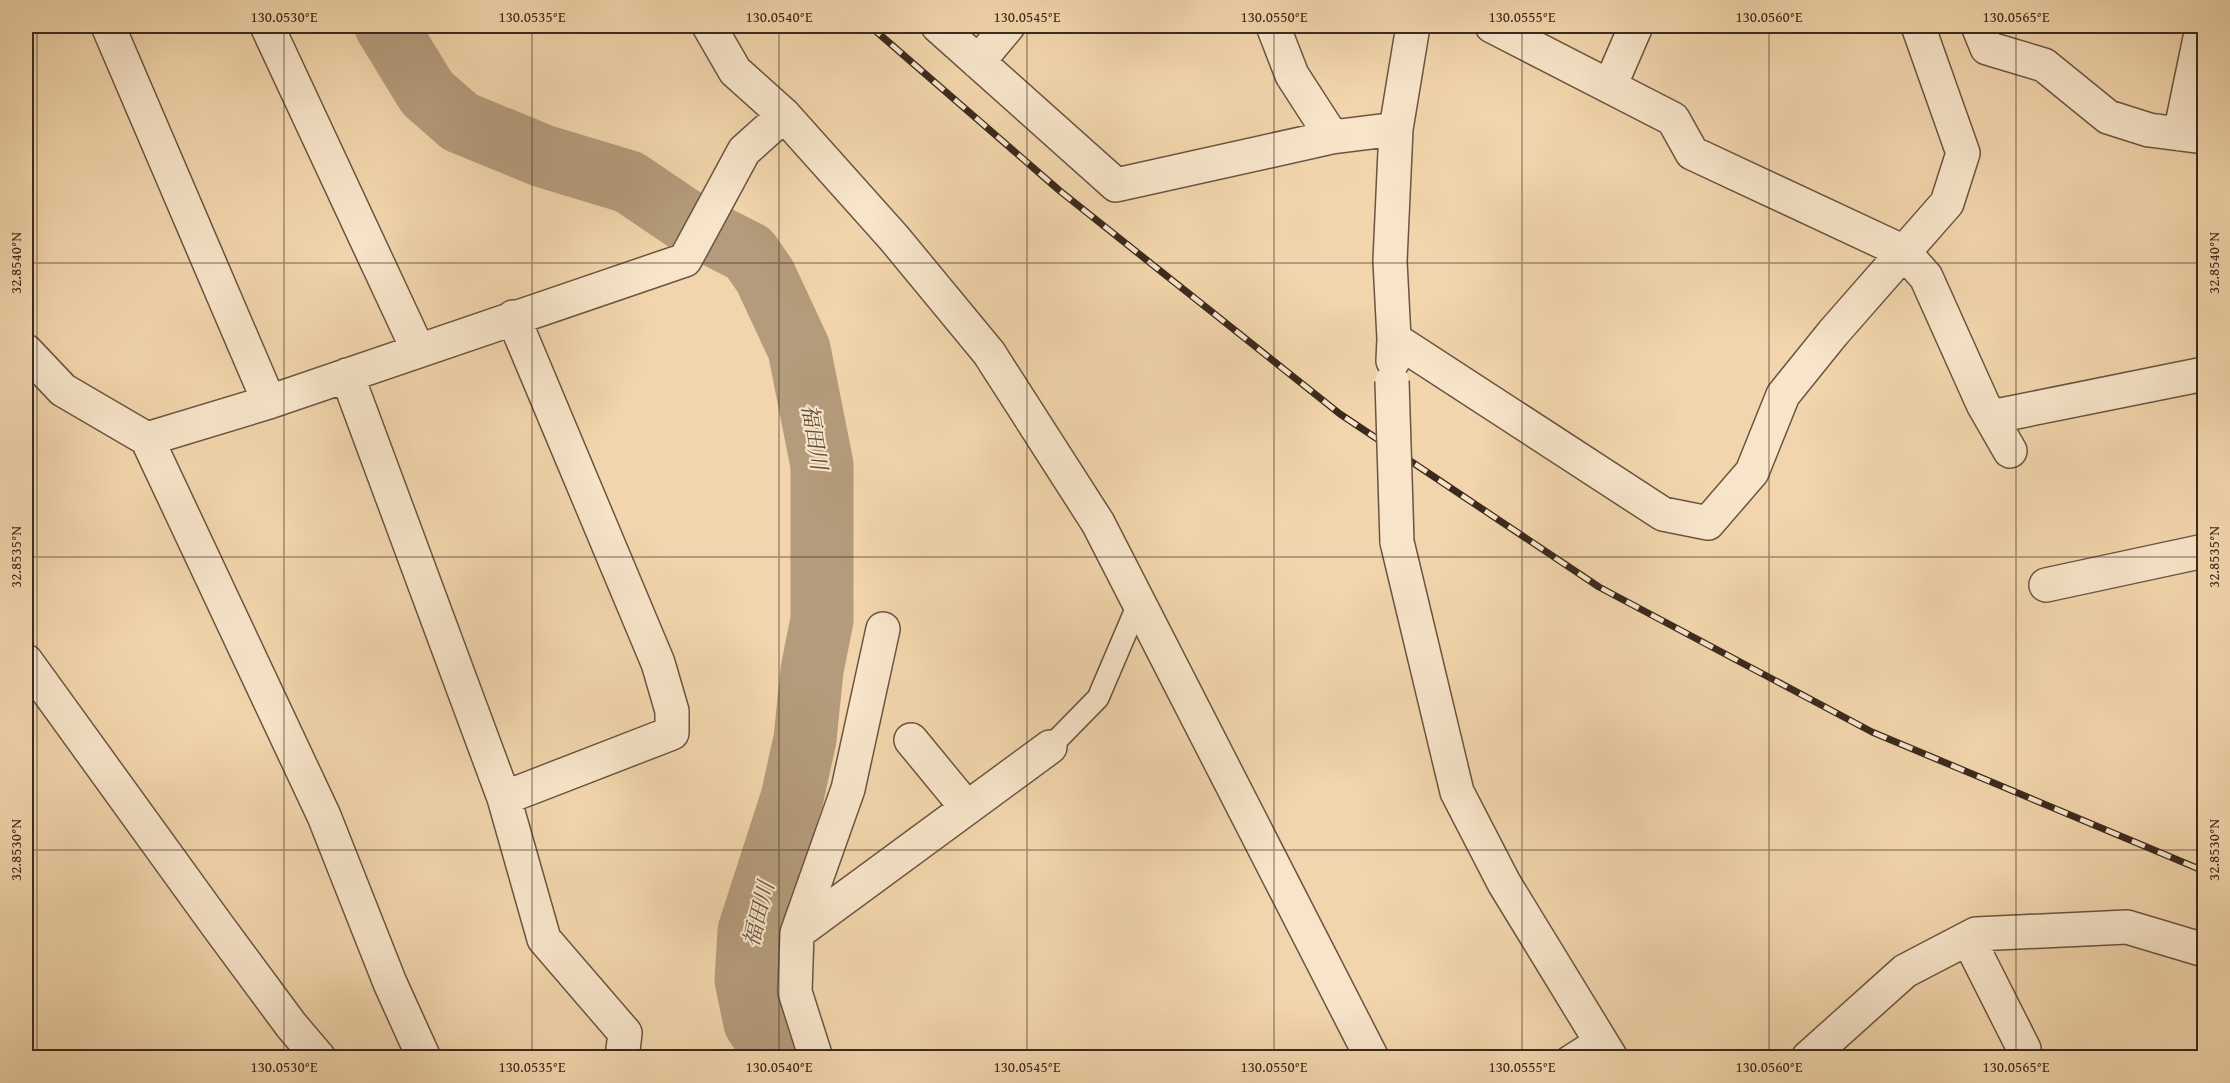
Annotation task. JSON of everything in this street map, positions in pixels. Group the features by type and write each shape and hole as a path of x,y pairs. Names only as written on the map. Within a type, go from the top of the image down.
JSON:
{"street":[{"path":"108,26 269,402"},
{"path":"267,26 418,350"},
{"path":"710,26 735,70 784,115 894,238 989,353 1098,523 1372,1058"},
{"path":"938,26 1116,185 1332,137 1396,129"},
{"path":"978,62 1008,26"},
{"path":"1273,26 1292,75 1332,137"},
{"path":"1413,26 1396,129 1390,261 1394,339 1392,381 1397,542 1457,792 1504,883 1605,1047"},
{"path":"1492,26 1673,119 1692,153 1904,252 1926,277 1991,417 2010,450"},
{"path":"1610,86 1636,26"},
{"path":"1394,339 1663,514 1708,523 1752,472 1783,395 1833,333 1947,203 1964,153 1918,26"},
{"path":"1978,26 1987,48 2044,65 2108,117 2149,130 2192,136 2200,26"},
{"path":"147,439 269,402 685,260 744,151 784,115"},
{"path":"504,798 672,733 672,711 658,663 513,317"},
{"path":"26,351 63,390 147,439 324,816 390,984 424,1058"},
{"path":"1991,417 2205,374"},
{"path":"347,375 504,798 544,939 625,1033 622,1058"},
{"path":"2046,585 2205,551"},
{"path":"816,1058 795,992 797,933 848,789 883,629"},
{"path":"26,662 216,926 319,1058"},
{"path":"911,740 967,808"},
{"path":"797,933 1050,747"},
{"path":"1808,1058 1905,971 1976,934 2127,927 2205,950"},
{"path":"1968,938 2024,1049"}],"lane":[{"path":"1050,747 1098,698 1139,602"},
{"path":"1566,1058 1605,1047"}],"waterway":[{"name":"福田川","path":"386,26 427,93 460,122 543,156 629,182 688,222 749,253 765,276 799,349 822,465 822,620 812,670 805,739 792,798 749,931 746,980 755,1023 779,1058"}],"railway":[{"path":"870,26 1060,191 1340,414 1599,587 1872,732 2204,871"}]}
